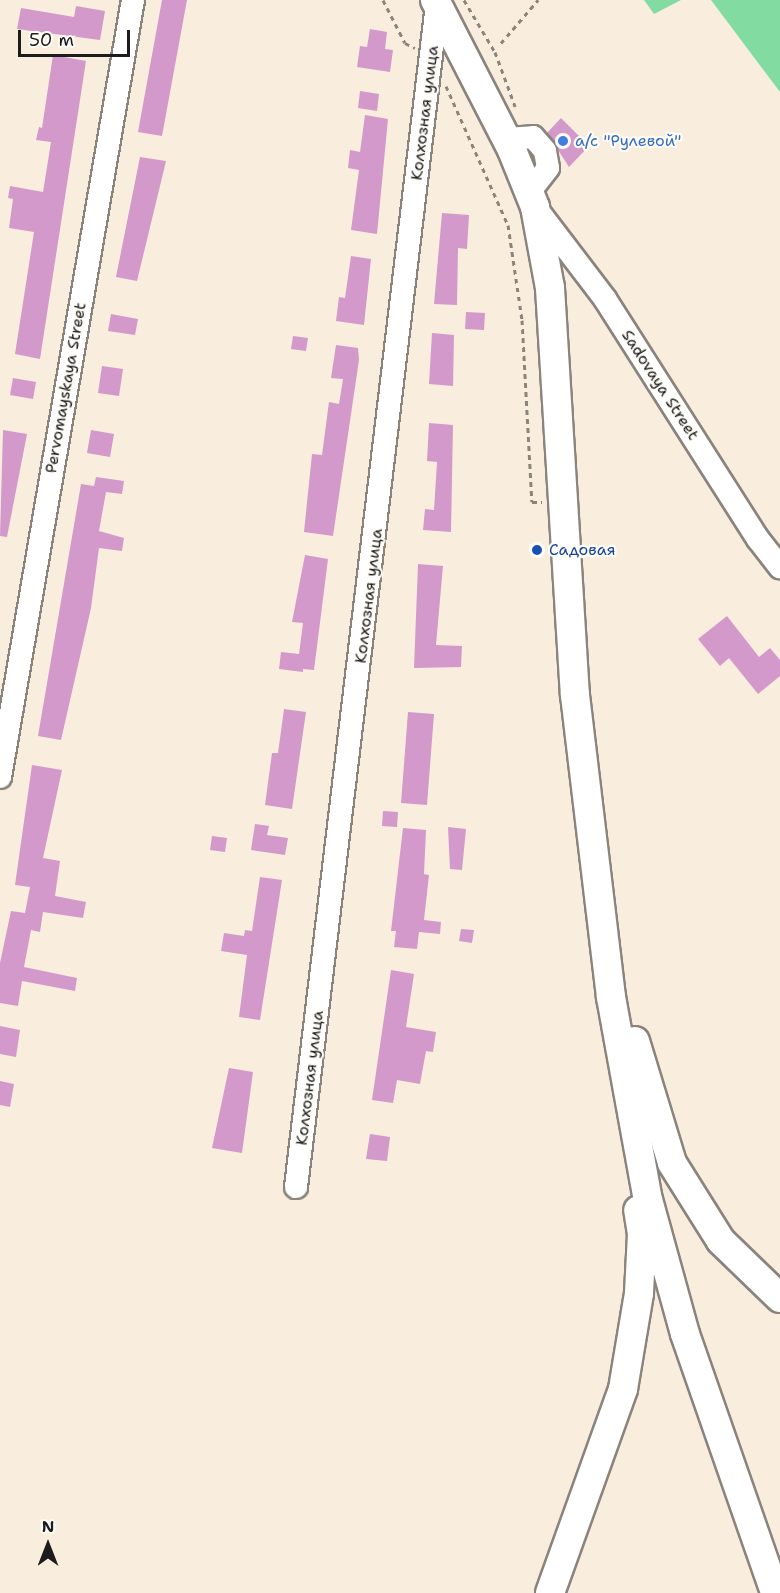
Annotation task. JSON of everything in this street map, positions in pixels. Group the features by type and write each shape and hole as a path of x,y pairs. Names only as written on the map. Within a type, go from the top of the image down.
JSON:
{"main road":[{"path":"436,2 506,139 532,200 550,288 575,695 611,997 647,1196 684,1334 775,1593"},
{"path":"602,933 672,1163 721,1241 780,1298"},
{"path":"550,1593 623,1389 639,1293 642,1234 618,1074 611,997"}],"street":[{"name":"Pervomayskaya Street","path":"0,777 133,0"},
{"name":"Колхозная улица","path":"296,1187 432,58 436,2"},
{"name":"Sadovaya Street","path":"532,200 605,299 758,539 780,567"}],"path":[{"path":"383,0 405,42 432,58 508,225 522,320 532,502"},
{"path":"501,43 538,0"}],"green space":[{"path":"644,0 681,0 654,14"},
{"path":"711,0 780,0 780,92"}],"building":[{"path":"162,0 187,0 162,136 138,132"},
{"path":"76,6 105,11 100,40 17,29 21,8 74,17"},
{"path":"370,29 387,32 385,49 393,50 390,72 357,67 360,46 367,47"},
{"path":"53,55 86,61 40,359 15,354 34,232 9,228 13,199 8,198 10,186 43,192 51,142 36,140 39,127 42,128"},
{"path":"360,91 379,94 377,111 358,108"},
{"path":"365,115 388,119 377,234 351,230 359,170 348,168 350,150 360,152"},
{"path":"561,118 589,146 569,167 547,133"},
{"path":"140,157 166,161 137,281 116,277"},
{"path":"442,213 469,215 467,249 458,248 457,305 434,304"},
{"path":"351,256 371,259 364,325 336,321 339,297 345,298"},
{"path":"466,312 485,313 484,330 465,329"},
{"path":"111,314 138,319 135,335 108,331"},
{"path":"432,333 454,335 453,386 429,384"},
{"path":"293,336 308,338 306,351 291,349"},
{"path":"336,345 358,348 359,360 333,536 304,532 312,454 322,455 329,402 339,404 343,379 331,378"},
{"path":"102,366 123,369 119,396 98,393"},
{"path":"13,378 36,382 33,399 10,395"},
{"path":"429,423 453,425 451,532 423,530 425,509 434,510 437,462 427,461"},
{"path":"3,430 27,434 7,537 0,536"},
{"path":"91,430 114,434 110,457 87,453"},
{"path":"96,477 124,481 122,494 106,492 99,531 124,538 122,551 99,548 91,608 61,740 38,736 81,484 94,486"},
{"path":"305,555 328,559 314,670 303,669 303,672 279,669 281,652 299,654 303,623 292,622"},
{"path":"418,564 443,566 436,645 462,646 461,667 414,668"},
{"path":"727,616 759,657 770,648 780,660 780,676 758,694 729,658 720,666 698,639"},
{"path":"284,709 306,712 292,809 265,805 272,753 278,753"},
{"path":"408,712 434,714 427,805 401,803"},
{"path":"32,765 62,770 43,858 60,861 55,896 86,902 83,918 43,912 40,932 31,930 24,967 77,978 75,991 22,981 18,1006 0,1003 0,963 11,911 25,913 30,887 15,885"},
{"path":"383,811 398,812 397,827 382,826"},
{"path":"255,824 269,826 267,835 288,838 285,855 251,850"},
{"path":"448,827 466,829 462,870 450,869"},
{"path":"403,828 426,830 424,874 429,875 424,920 441,922 440,934 419,932 417,949 394,947 396,931 391,931"},
{"path":"212,836 227,838 225,852 210,850"},
{"path":"260,877 282,880 260,1020 239,1017 247,955 221,951 224,933 244,936 245,930 252,931"},
{"path":"461,929 474,930 472,943 459,941"},
{"path":"391,970 414,974 406,1027 436,1032 433,1052 426,1051 420,1084 397,1080 393,1103 372,1100"},
{"path":"0,1026 20,1030 16,1057 0,1054"},
{"path":"229,1068 253,1072 242,1153 212,1148"},
{"path":"0,1081 14,1084 10,1107 0,1105"},
{"path":"370,1134 390,1137 387,1161 366,1159"}],"place":[{"name":"а/с \"Рулевой\"","path":"563,141"},
{"name":"Садовая","path":"537,550"}]}
